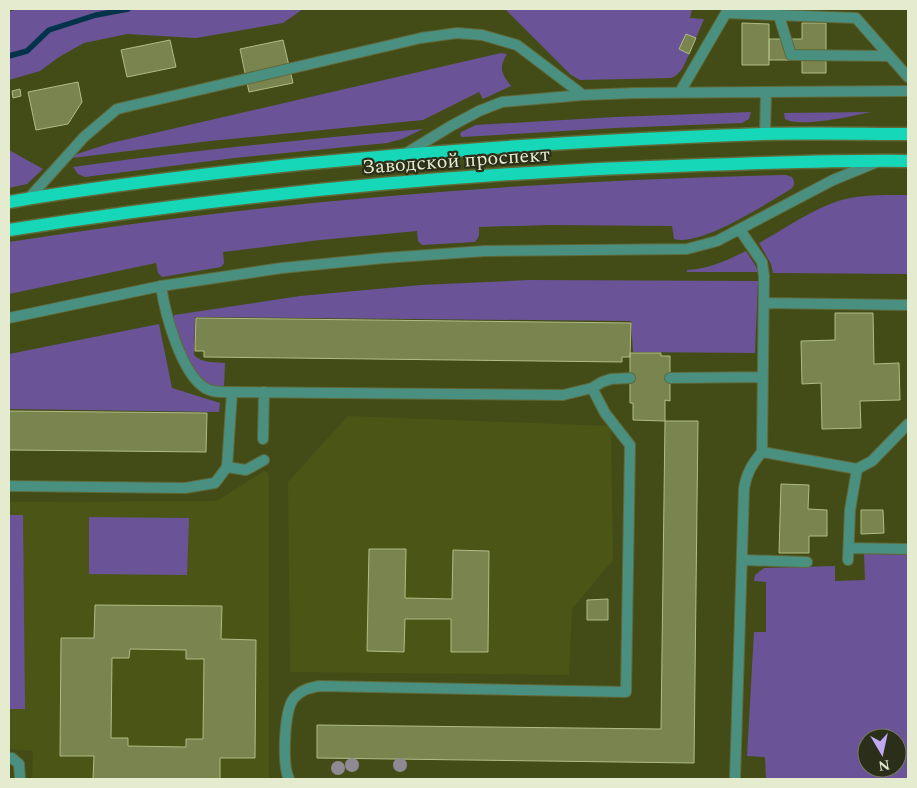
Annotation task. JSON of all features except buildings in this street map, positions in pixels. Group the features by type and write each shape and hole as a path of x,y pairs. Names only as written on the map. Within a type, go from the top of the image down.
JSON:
{"main road":[{"name":"Заводской проспект","path":"9,202 246,170 404,154 590,142 765,134 908,134"},
{"name":"Заводской проспект","path":"9,230 105,215 272,194 465,177 619,167 908,161"}],"street":[{"path":"680,92 726,13 856,18 908,77"},
{"path":"779,16 791,56 889,56"},
{"path":"29,198 84,137 117,109 421,38 457,33 482,35 517,45 583,95"},
{"path":"404,154 451,126 502,102 583,95 680,92 908,91"},
{"path":"765,134 766,92"},
{"path":"9,318 161,286 282,268 485,251 687,249 717,241 833,180 879,161"},
{"path":"735,779 746,478 752,464 762,452 764,303 762,262 740,230"},
{"path":"161,286 165,312 176,343 189,368 206,388 217,392 563,395 592,388 611,379 630,378"},
{"path":"764,303 908,305"},
{"path":"670,378 763,378"},
{"path":"289,779 286,774 284,759 287,709 294,697 305,689 319,686 626,692 630,445 605,413 592,388"},
{"path":"9,486 185,488 216,484 228,467 232,392"},
{"path":"264,392 264,439"},
{"path":"762,452 857,469 872,461 908,424"},
{"path":"228,467 246,470 264,460"},
{"path":"848,560 850,503 857,469"},
{"path":"849,548 908,550"},
{"path":"742,560 806,562"},
{"path":"9,758 12,758 19,764 20,779"}],"shaded area":[{"path":"17,9 303,9 283,23 196,38 127,34 84,43 59,57 40,71 9,80 9,12"},
{"path":"505,9 692,9 690,18 704,19 696,38 686,34 679,49 689,54 683,68 671,78 580,80 571,75"},
{"path":"501,53 507,54 502,71 511,86 483,99 479,92 423,120 210,141 72,158 74,155 111,143"},
{"path":"751,112 749,119 742,123 462,137 460,135 461,132 476,125"},
{"path":"871,112 814,122 785,119 784,113"},
{"path":"423,129 402,139 387,143 234,158 85,177 78,174 73,167 248,146"},
{"path":"9,150 43,169 27,184 9,188"},
{"path":"786,175 794,180 794,185 791,189 734,222 700,237 686,240 674,239 672,226 549,225 479,227 479,236 475,242 422,245 418,241 417,231 223,252 224,263 221,267 162,277 158,273 156,263 9,294 9,242 202,215 396,195 591,182"},
{"path":"908,195 908,274 773,273 771,264 759,243 808,215 838,201 864,196"},
{"path":"746,251 758,272 687,272 687,270 717,264"},
{"path":"529,280 758,281 755,353 633,352 631,321 195,317 194,355 204,361 225,363 224,388 222,388 209,384 190,363 176,333 174,323 174,315 300,296 421,285"},
{"path":"159,324 172,388 220,403 219,412 9,409 9,354"},
{"path":"348,416 611,426 613,560 572,609 569,675 290,672 288,482"},
{"path":"264,471 268,472 269,479 269,779 32,779 33,751 9,749 9,502 217,501"},
{"path":"9,515 23,515 25,709 9,709"},
{"path":"89,517 189,518 187,575 89,574"},
{"path":"864,553 908,554 908,779 766,779 765,757 747,756 754,632 766,632 766,582 754,581 755,575 764,568 835,566 835,581 865,580"}],"waterway":[{"path":"9,56 27,51 49,30 96,15 128,9"}]}
